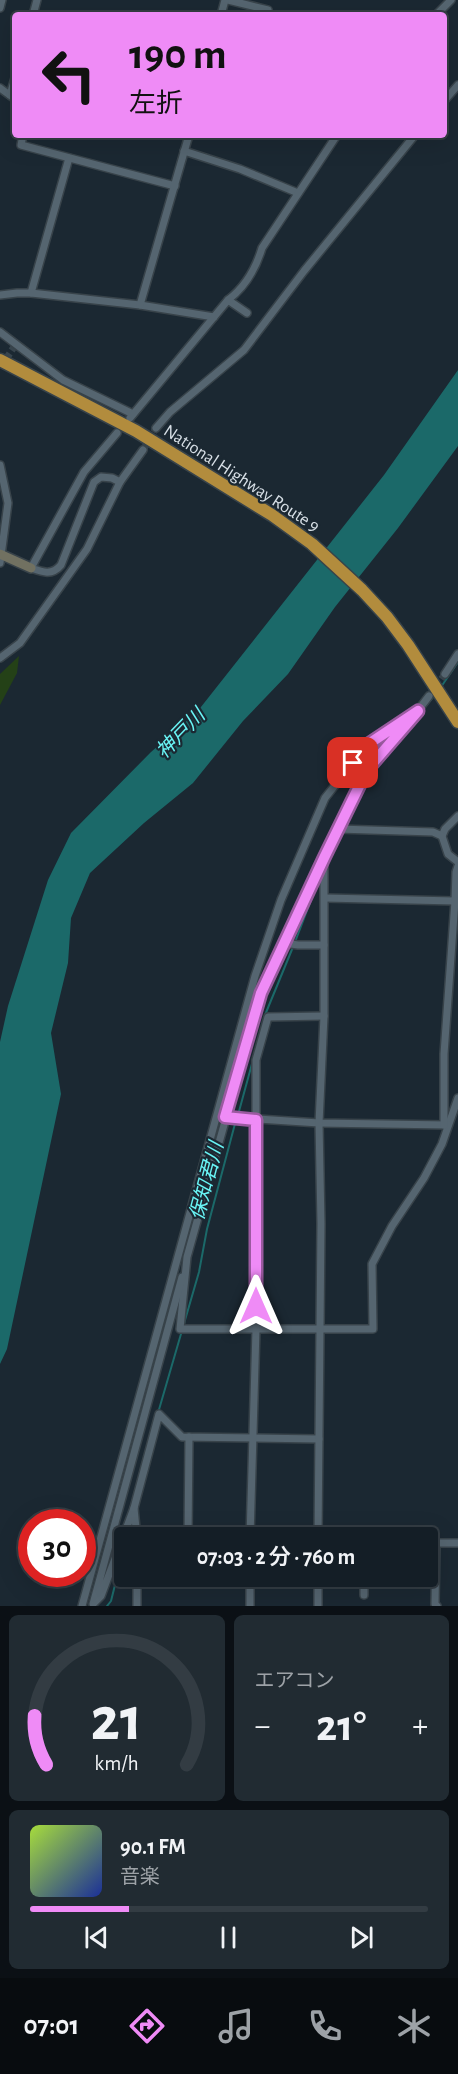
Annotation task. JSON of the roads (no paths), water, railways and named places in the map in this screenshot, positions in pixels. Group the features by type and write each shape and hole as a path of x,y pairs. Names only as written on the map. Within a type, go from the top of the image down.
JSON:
{"highway":[{"name":"National Highway Route 9","path":"0,351 44,384"},
{"name":"National Highway Route 9","path":"0,360 127,427 180,458 312,544 362,590 408,645 458,722"}],"main road":[{"path":"1,558 31,568"}],"street":[{"path":"0,8 2,0"},
{"path":"227,0 268,10"},
{"path":"439,12 451,0"},
{"path":"447,98 458,85"},
{"path":"22,138 21,145 175,186"},
{"path":"140,305 188,138"},
{"path":"0,332 63,380 131,416 228,300 239,291 258,261 262,248 336,138"},
{"path":"156,428 170,412 244,350 304,271 413,138"},
{"path":"184,151 240,169 298,193"},
{"path":"31,293 69,158"},
{"path":"0,295 16,292 31,293 140,305 214,317"},
{"path":"228,300 247,313"},
{"path":"117,433 84,472 31,568 45,573 57,570 94,482 101,477 112,478 120,482"},
{"path":"0,658 20,644 87,549 120,482 143,450"},
{"path":"0,465 8,503 1,543 1,558"},
{"path":"446,674 458,654"},
{"path":"451,666 458,673"},
{"path":"92,1605 261,993 367,770 429,696"},
{"path":"82,1606 255,976 281,900 325,798 367,745 418,711"},
{"path":"446,1125 444,1054 455,944 458,864 448,854 442,836 445,829 458,816"},
{"path":"338,829 432,832 442,836"},
{"path":"318,1527 321,1330 319,1124 324,1016 324,858"},
{"path":"325,898 455,901"},
{"path":"284,943 324,945"},
{"path":"250,1527 256,1329 256,1060 268,1017 324,1016"},
{"path":"187,1257 180,1329 373,1329 372,1264 392,1226 424,1178 442,1144 446,1125 458,1098"},
{"path":"225,1117 319,1124 446,1125"},
{"path":"92,1605 101,1596 134,1508 159,1414 182,1437 319,1439"},
{"path":"188,1527 189,1437"},
{"path":"134,1508 136,1527"},
{"path":"438,1543 458,1543"},
{"path":"136,1606 137,1587"},
{"path":"250,1587 250,1606"},
{"path":"318,1587 318,1606"},
{"path":"364,1587 364,1595"},
{"path":"435,1587 435,1604 437,1606"}],"water":[{"name":"神戸川","path":"458,370 458,446 398,528 335,607 288,674 243,721 193,783 144,823 90,873 71,918 68,963 51,1033 61,1094 7,1349 0,1364 0,1042 8,1006 48,880 71,833 151,752 197,712 384,475"}],"waterway":[{"name":"保知君川","path":"441,687 458,662"},
{"name":"保知君川","path":"409,726 434,696"},
{"name":"保知君川","path":"327,861 349,814"},
{"name":"保知君川","path":"295,942 321,874"},
{"name":"保知君川","path":"260,1034 265,1015 293,947"},
{"name":"保知君川","path":"238,1115 253,1060"},
{"name":"保知君川","path":"158,1413 199,1272 207,1229 236,1120"},
{"name":"保知君川","path":"107,1606 111,1601 114,1587"}],"tunnel":[{"path":"0,368 14,347"},
{"path":"143,450 156,428"},
{"path":"429,696 445,674"}]}
